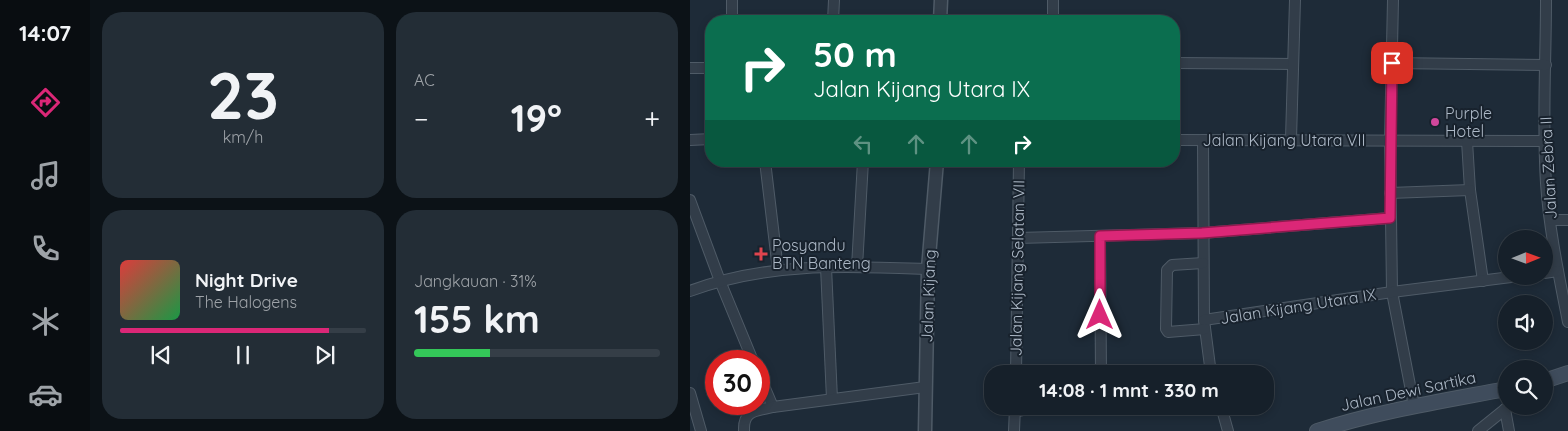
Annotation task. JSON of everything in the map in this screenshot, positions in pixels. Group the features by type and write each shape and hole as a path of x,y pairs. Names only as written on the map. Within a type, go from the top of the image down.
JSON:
{"main road":[{"path":"1553,379 1568,373"},
{"name":"Jalan Dewi Sartika","path":"1317,431 1342,423 1414,406 1498,390"}],"street":[{"path":"732,0 732,15"},
{"path":"833,15 834,0"},
{"path":"940,15 941,0"},
{"path":"1053,0 1053,15"},
{"path":"1291,139 1295,0"},
{"path":"1393,0 1390,140 1392,292 1414,406"},
{"name":"Jalan Zebra II","path":"1546,0 1544,141 1546,184 1558,271 1568,322"},
{"path":"1180,63 1293,64"},
{"path":"1392,63 1546,65"},
{"path":"690,68 705,68"},
{"path":"690,140 705,139"},
{"name":"Jalan Kijang Utara VII","path":"1180,140 1544,141"},
{"path":"1203,140 1202,233 1204,325 1210,365"},
{"path":"1467,141 1470,190 1484,281"},
{"path":"766,167 778,270"},
{"path":"857,267 863,167"},
{"name":"Jalan Kijang","path":"925,431 928,269 936,167"},
{"name":"Jalan Kijang Selatan VII","path":"1016,365 1019,167"},
{"path":"1390,193 1470,190"},
{"path":"690,200 749,350"},
{"path":"1018,238 1202,233 1390,218"},
{"path":"1551,220 1568,220"},
{"path":"1100,236 1101,365"},
{"name":"Jalan Kijang Utara IX","path":"1203,263 1172,265 1167,268 1166,329 1168,332 1392,292"},
{"path":"826,266 832,399"},
{"path":"690,291 720,280 778,270 826,266 928,269"},
{"path":"1553,272 1558,271"},
{"path":"1392,292 1498,279"},
{"path":"744,431 744,422 751,413 772,407 925,387"},
{"path":"690,394 702,431"},
{"path":"770,402 772,407"},
{"path":"1014,431 1015,415"},
{"path":"1224,415 1228,431"},
{"path":"1478,431 1498,415"},
{"path":"1508,415 1509,431"}],"place":[{"name":"Purple Hotel","path":"1435,122"},
{"name":"Posyandu BTN Banteng","path":"761,254"}],"route":[{"path":"1100,315 1100,236 1202,233 1390,218 1392,63"}]}
